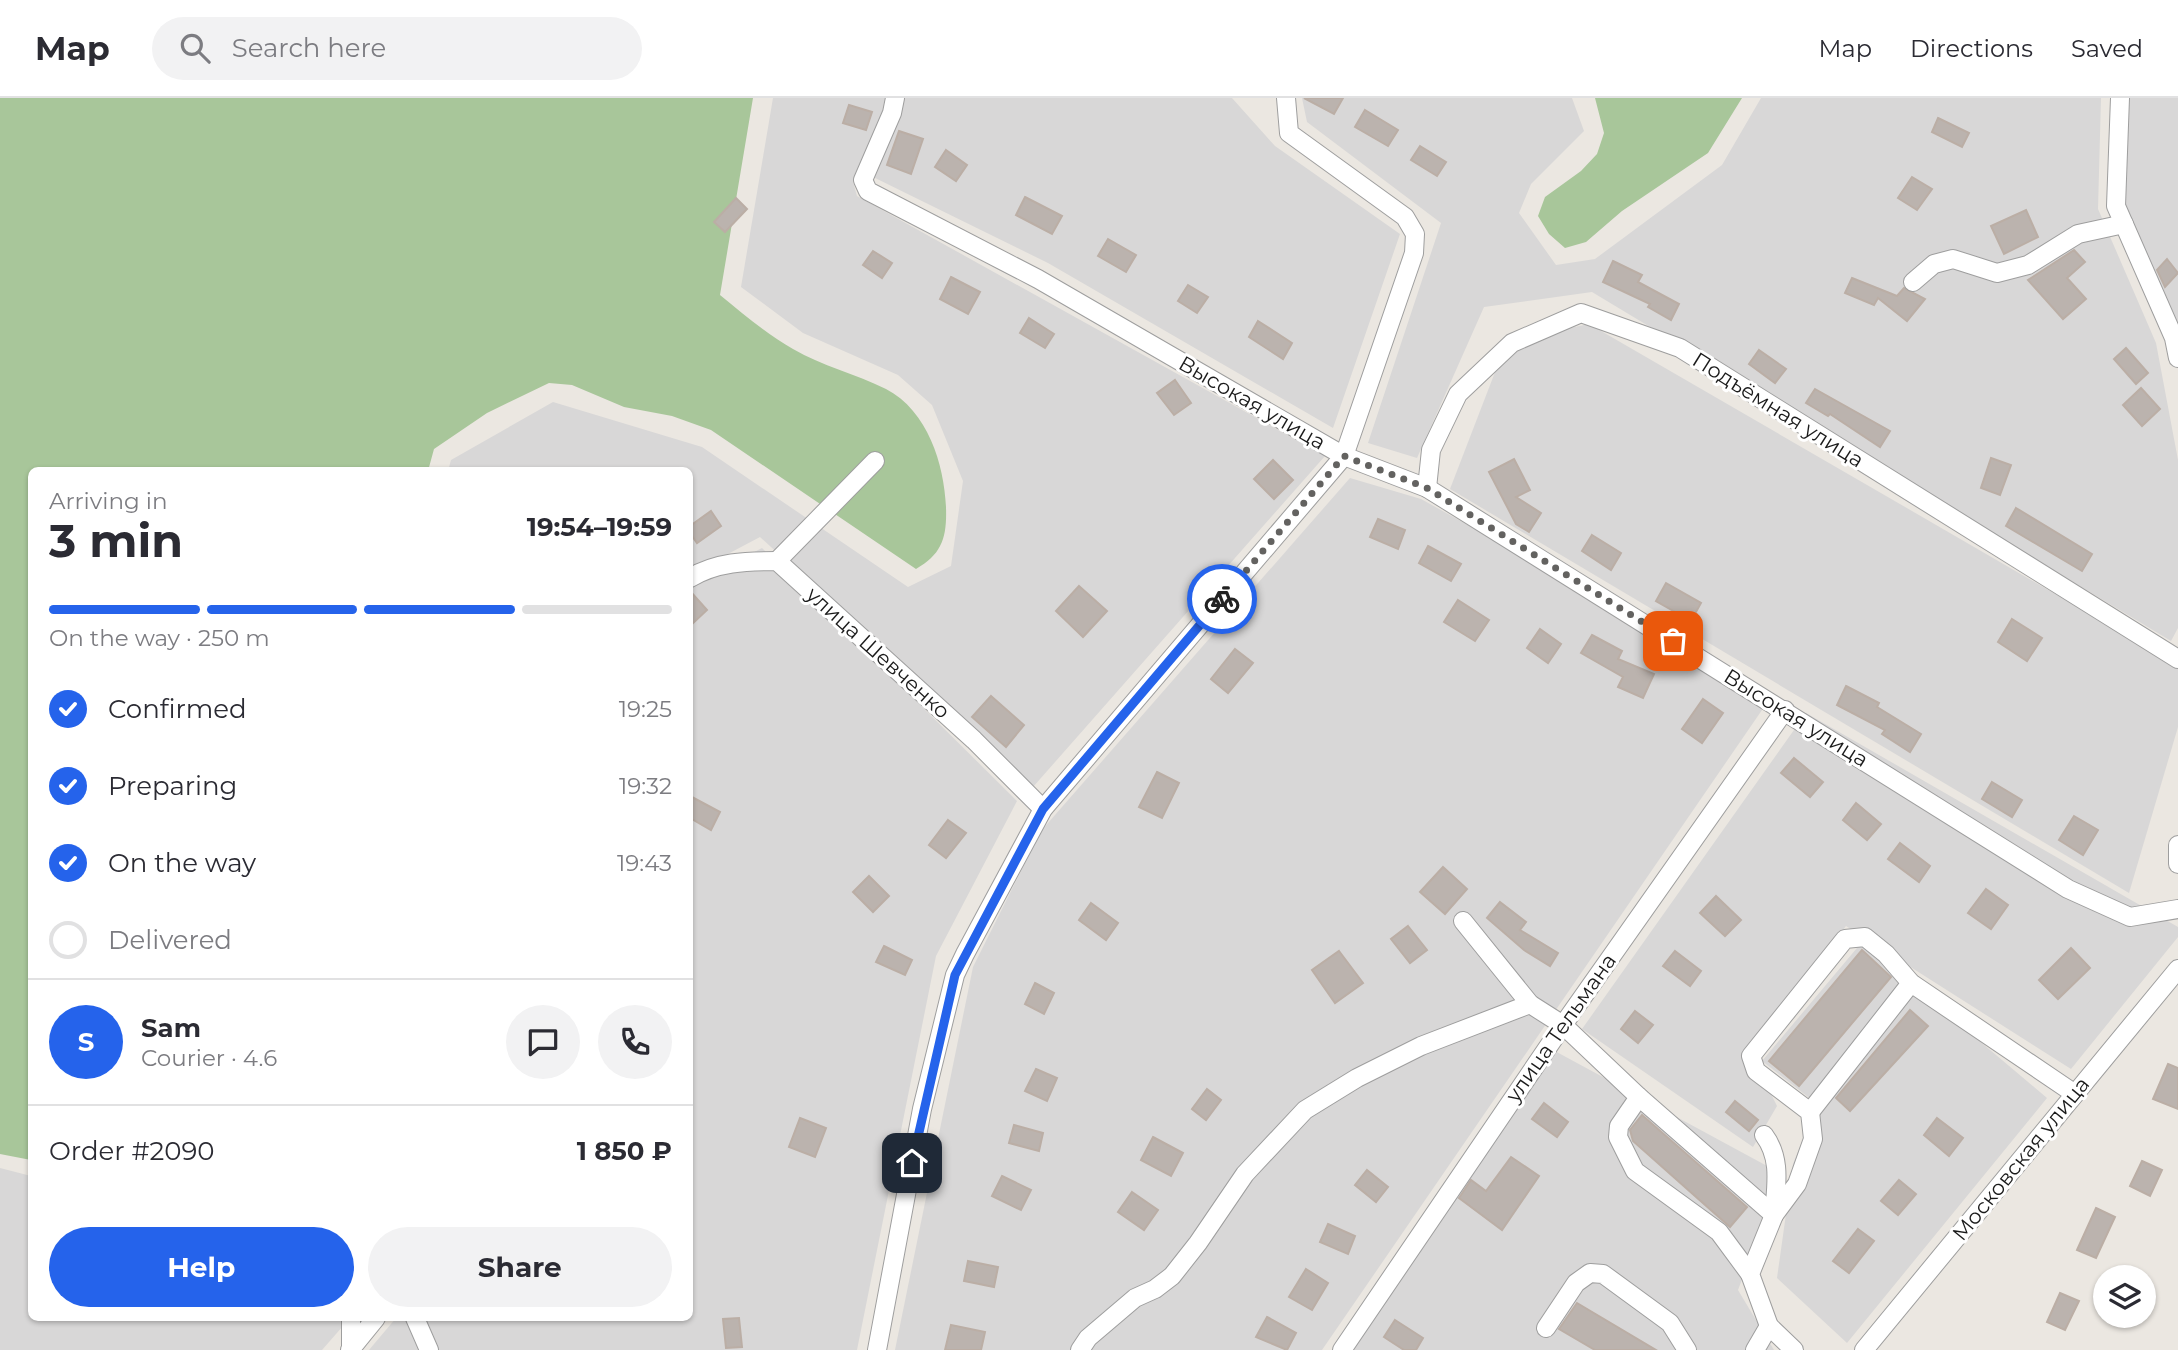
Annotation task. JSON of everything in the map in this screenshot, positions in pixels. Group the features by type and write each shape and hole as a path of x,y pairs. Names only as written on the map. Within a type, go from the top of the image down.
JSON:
{"street":[{"name":"Высокая улица","path":"895,98 892,113 863,180 868,191 1038,279 1344,456 1427,488 2068,889 2130,917 2178,909"},
{"path":"877,1350 922,1109 955,975 1043,809 1344,456 1415,253 1415,234 1405,217 1289,133 1286,98"},
{"path":"2120,98 2116,206 2174,338 2178,358"},
{"path":"1913,282 1934,264 1954,259 1997,273 2028,265 2078,234 2124,224"},
{"name":"Подъёмная улица","path":"1427,488 1431,450 1458,394 1512,343 1581,313 1680,348 2178,659"},
{"path":"693,576 707,568 747,561 777,561 875,461"},
{"name":"улица Шевченко","path":"777,561 974,740 1043,809"},
{"name":"улица Тельмана","path":"1342,1350 1563,1025 1785,710"},
{"path":"2178,845 2178,864"},
{"path":"1463,921 1530,1004 1563,1025 1639,1097 1774,1215"},
{"path":"1810,1112 1756,1070 1751,1061 1754,1052 1846,939 1865,937 1886,954 1910,983 2075,1094"},
{"name":"Московская улица","path":"1864,1350 2178,969"},
{"path":"1750,1274 1774,1215 1797,1184 1813,1139 1810,1112 1910,983"},
{"path":"1080,1350 1088,1338 1135,1298 1156,1289 1172,1276 1198,1244 1245,1174 1305,1110 1357,1078 1421,1046 1530,1004"},
{"path":"1639,1097 1619,1125 1618,1137 1635,1171 1718,1232 1750,1274 1769,1326 1794,1350"},
{"path":"1764,1135 1772,1145 1777,1165 1774,1215"},
{"path":"1546,1328 1576,1283 1590,1273 1603,1274 1670,1323 1687,1350"},
{"path":"350,1348 351,1321"},
{"path":"350,1348 373,1321"},
{"path":"416,1321 429,1350"},
{"path":"1755,1350 1769,1326"}],"shaded area":[{"path":"773,98 1232,98 1275,146 1400,234 1333,428 1048,263 867,174 853,182 857,196 1325,456 1033,787 760,537 693,572 693,467 449,467 451,460 553,402 702,447 908,587 951,566 963,481 932,405 898,375 803,333 741,287"},
{"path":"1302,98 1572,98 1584,131 1531,184 1519,213 1556,265 1595,259 1722,165 1761,98 2101,98 2098,209 2156,343 2178,460 2178,628 2171,641 1592,292 1484,307 1417,458 1368,443 1441,223 1307,122"},
{"path":"2124,98 2178,98 2178,362 2125,225"},
{"path":"1589,324 2178,665 2178,727 2129,893 1450,489 1507,341"},
{"path":"1350,478 1421,499 1773,694 1322,1350 895,1350 973,967 1041,831"},
{"path":"762,548 1017,801 936,956 857,1350 369,1350 393,1321 693,1321 693,583"},
{"path":"1806,713 2178,927 2178,937 2071,1069 1846,926 1748,1048 1777,1106 1753,1147 1582,1029"},
{"path":"1862,942 2047,1098 1847,1343 1777,1278 1793,1164 1817,1104 1762,1061"},
{"path":"1553,1050 1782,1174 1738,1290 1774,1350 1345,1350"},
{"path":"0,1168 28,1175 28,1321 347,1321 322,1350 0,1350"}],"green space":[{"path":"0,98 753,98 720,295 793,349 886,389 913,411 931,440 945,490 944,536 937,551 916,569 711,430 672,416 624,407 572,385 549,383 487,413 434,449 429,467 28,467 28,1159 0,1154"},
{"path":"1595,98 1742,98 1708,153 1622,211 1586,242 1565,248 1549,234 1538,216 1545,197 1581,171 1597,154 1604,133"}],"building":[{"path":"1304,98 1343,98 1334,114"},
{"path":"849,105 872,112 866,130 843,123"},
{"path":"1365,110 1398,130 1388,146 1355,127"},
{"path":"1938,118 1969,133 1962,147 1932,132"},
{"path":"899,131 923,139 911,174 887,165"},
{"path":"1420,146 1446,162 1437,176 1411,160"},
{"path":"946,150 967,165 956,181 935,167"},
{"path":"1912,177 1932,189 1917,210 1898,198"},
{"path":"1025,197 1062,216 1052,234 1016,215"},
{"path":"736,198 747,209 725,232 714,222"},
{"path":"2026,210 2038,237 2004,254 1991,226"},
{"path":"1108,239 1136,255 1126,272 1098,256"},
{"path":"2074,250 2085,262 2067,278 2086,299 2063,319 2028,280"},
{"path":"873,251 892,263 882,278 863,265"},
{"path":"2167,259 2178,273 2165,287 2157,270"},
{"path":"1613,261 1642,275 1638,282 1679,304 1671,320 1648,307 1650,304 1603,282"},
{"path":"951,277 980,292 968,314 940,299"},
{"path":"1852,278 1897,296 1904,288 1925,299 1907,321 1878,298 1874,305 1845,293"},
{"path":"1188,285 1208,297 1197,313 1178,301"},
{"path":"1029,318 1054,334 1045,348 1020,333"},
{"path":"1258,321 1292,343 1283,359 1249,337"},
{"path":"2126,348 2148,373 2136,384 2114,359"},
{"path":"1759,350 1786,369 1775,383 1749,364"},
{"path":"1175,380 1191,403 1174,415 1157,393"},
{"path":"2141,388 2160,409 2142,426 2123,405"},
{"path":"1815,389 1890,431 1880,447 1830,414 1828,416 1806,403"},
{"path":"1991,458 2011,465 2000,495 1981,488"},
{"path":"1514,459 1530,490 1516,497 1541,513 1529,532 1516,524 1489,472"},
{"path":"1273,460 1293,480 1274,499 1254,479"},
{"path":"2016,508 2092,554 2082,571 2006,526"},
{"path":"711,511 721,526 697,543 693,537 693,524"},
{"path":"1378,519 1405,530 1398,549 1370,537"},
{"path":"1592,535 1621,553 1611,570 1582,551"},
{"path":"1428,546 1461,564 1451,581 1419,563"},
{"path":"1666,583 1701,603 1691,621 1656,601"},
{"path":"1079,586 1107,611 1083,637 1056,611"},
{"path":"693,594 707,610 693,623"},
{"path":"1458,600 1489,620 1475,641 1444,622"},
{"path":"2012,619 2042,638 2027,661 1998,642"},
{"path":"1540,629 1561,644 1548,663 1527,648"},
{"path":"1592,635 1622,651 1618,659 1654,674 1643,698 1618,687 1623,677 1581,653"},
{"path":"1235,649 1253,663 1228,693 1211,679"},
{"path":"1846,686 1879,703 1877,707 1921,734 1910,752 1882,734 1885,730 1837,705"},
{"path":"991,696 1024,725 1006,747 972,717"},
{"path":"1703,699 1723,713 1702,743 1682,729"},
{"path":"1794,758 1823,782 1810,797 1781,773"},
{"path":"1157,772 1179,783 1162,818 1139,807"},
{"path":"1992,782 2022,800 2012,817 1982,799"},
{"path":"693,798 720,812 711,830 693,820"},
{"path":"1856,803 1881,824 1867,840 1843,820"},
{"path":"2074,816 2098,830 2083,855 2059,840"},
{"path":"948,820 966,833 946,858 929,845"},
{"path":"1900,843 1930,866 1919,882 1888,859"},
{"path":"1443,867 1467,889 1445,914 1420,892"},
{"path":"869,876 889,896 873,912 853,892"},
{"path":"1986,889 2008,905 1991,929 1968,913"},
{"path":"1716,896 1741,920 1725,936 1700,913"},
{"path":"1500,902 1526,922 1520,930 1558,953 1550,966 1524,950 1487,918"},
{"path":"1091,903 1118,923 1106,940 1079,920"},
{"path":"1408,926 1427,950 1410,963 1391,939"},
{"path":"884,946 912,960 905,975 876,962"},
{"path":"2071,948 2090,968 2058,999 2039,980"},
{"path":"1862,950 1891,977 1799,1086 1769,1061"},
{"path":"1339,951 1363,983 1335,1003 1312,970"},
{"path":"1675,951 1701,971 1690,986 1663,966"},
{"path":"1035,983 1054,993 1044,1014 1025,1004"},
{"path":"1910,1010 1928,1026 1850,1111 1836,1098"},
{"path":"1635,1011 1653,1025 1638,1043 1621,1029"},
{"path":"2168,1064 2178,1068 2178,1109 2153,1099"},
{"path":"1036,1069 1057,1078 1047,1101 1025,1091"},
{"path":"1207,1089 1221,1100 1206,1120 1192,1109"},
{"path":"1735,1101 1758,1120 1749,1131 1726,1112"},
{"path":"1544,1103 1568,1122 1557,1137 1532,1119"},
{"path":"1642,1115 1747,1207 1730,1227 1633,1141 1630,1130"},
{"path":"800,1118 826,1128 815,1157 789,1147"},
{"path":"1937,1118 1963,1138 1949,1156 1924,1135"},
{"path":"1014,1125 1043,1133 1039,1151 1009,1143"},
{"path":"1153,1137 1183,1153 1171,1176 1141,1160"},
{"path":"1511,1157 1539,1176 1502,1230 1459,1198 1471,1180 1486,1191"},
{"path":"2142,1161 2162,1170 2150,1196 2130,1186"},
{"path":"1367,1170 1388,1187 1376,1202 1355,1185"},
{"path":"1002,1176 1031,1190 1021,1210 992,1196"},
{"path":"1899,1180 1916,1194 1898,1215 1881,1201"},
{"path":"1132,1192 1158,1210 1144,1230 1118,1212"},
{"path":"2096,1208 2115,1217 2096,1258 2077,1250"},
{"path":"1328,1224 1355,1236 1348,1254 1320,1242"},
{"path":"1858,1229 1874,1241 1849,1273 1833,1261"},
{"path":"968,1261 998,1267 994,1287 964,1281"},
{"path":"1306,1269 1328,1283 1312,1310 1289,1297"},
{"path":"2060,1293 2079,1301 2065,1330 2047,1322"},
{"path":"1577,1303 1656,1350 1595,1350 1559,1329"},
{"path":"1267,1317 1296,1333 1287,1350 1256,1337"},
{"path":"739,1318 742,1347 726,1348 723,1319"},
{"path":"1395,1320 1423,1338 1416,1350 1404,1350 1384,1337"},
{"path":"951,1325 985,1332 981,1350 945,1350"}],"way so far":[{"path":"1222,599 1344,456 1427,488 1673,641"}],"route":[{"path":"912,1163 922,1109 955,975 1043,809 1222,599"}]}
